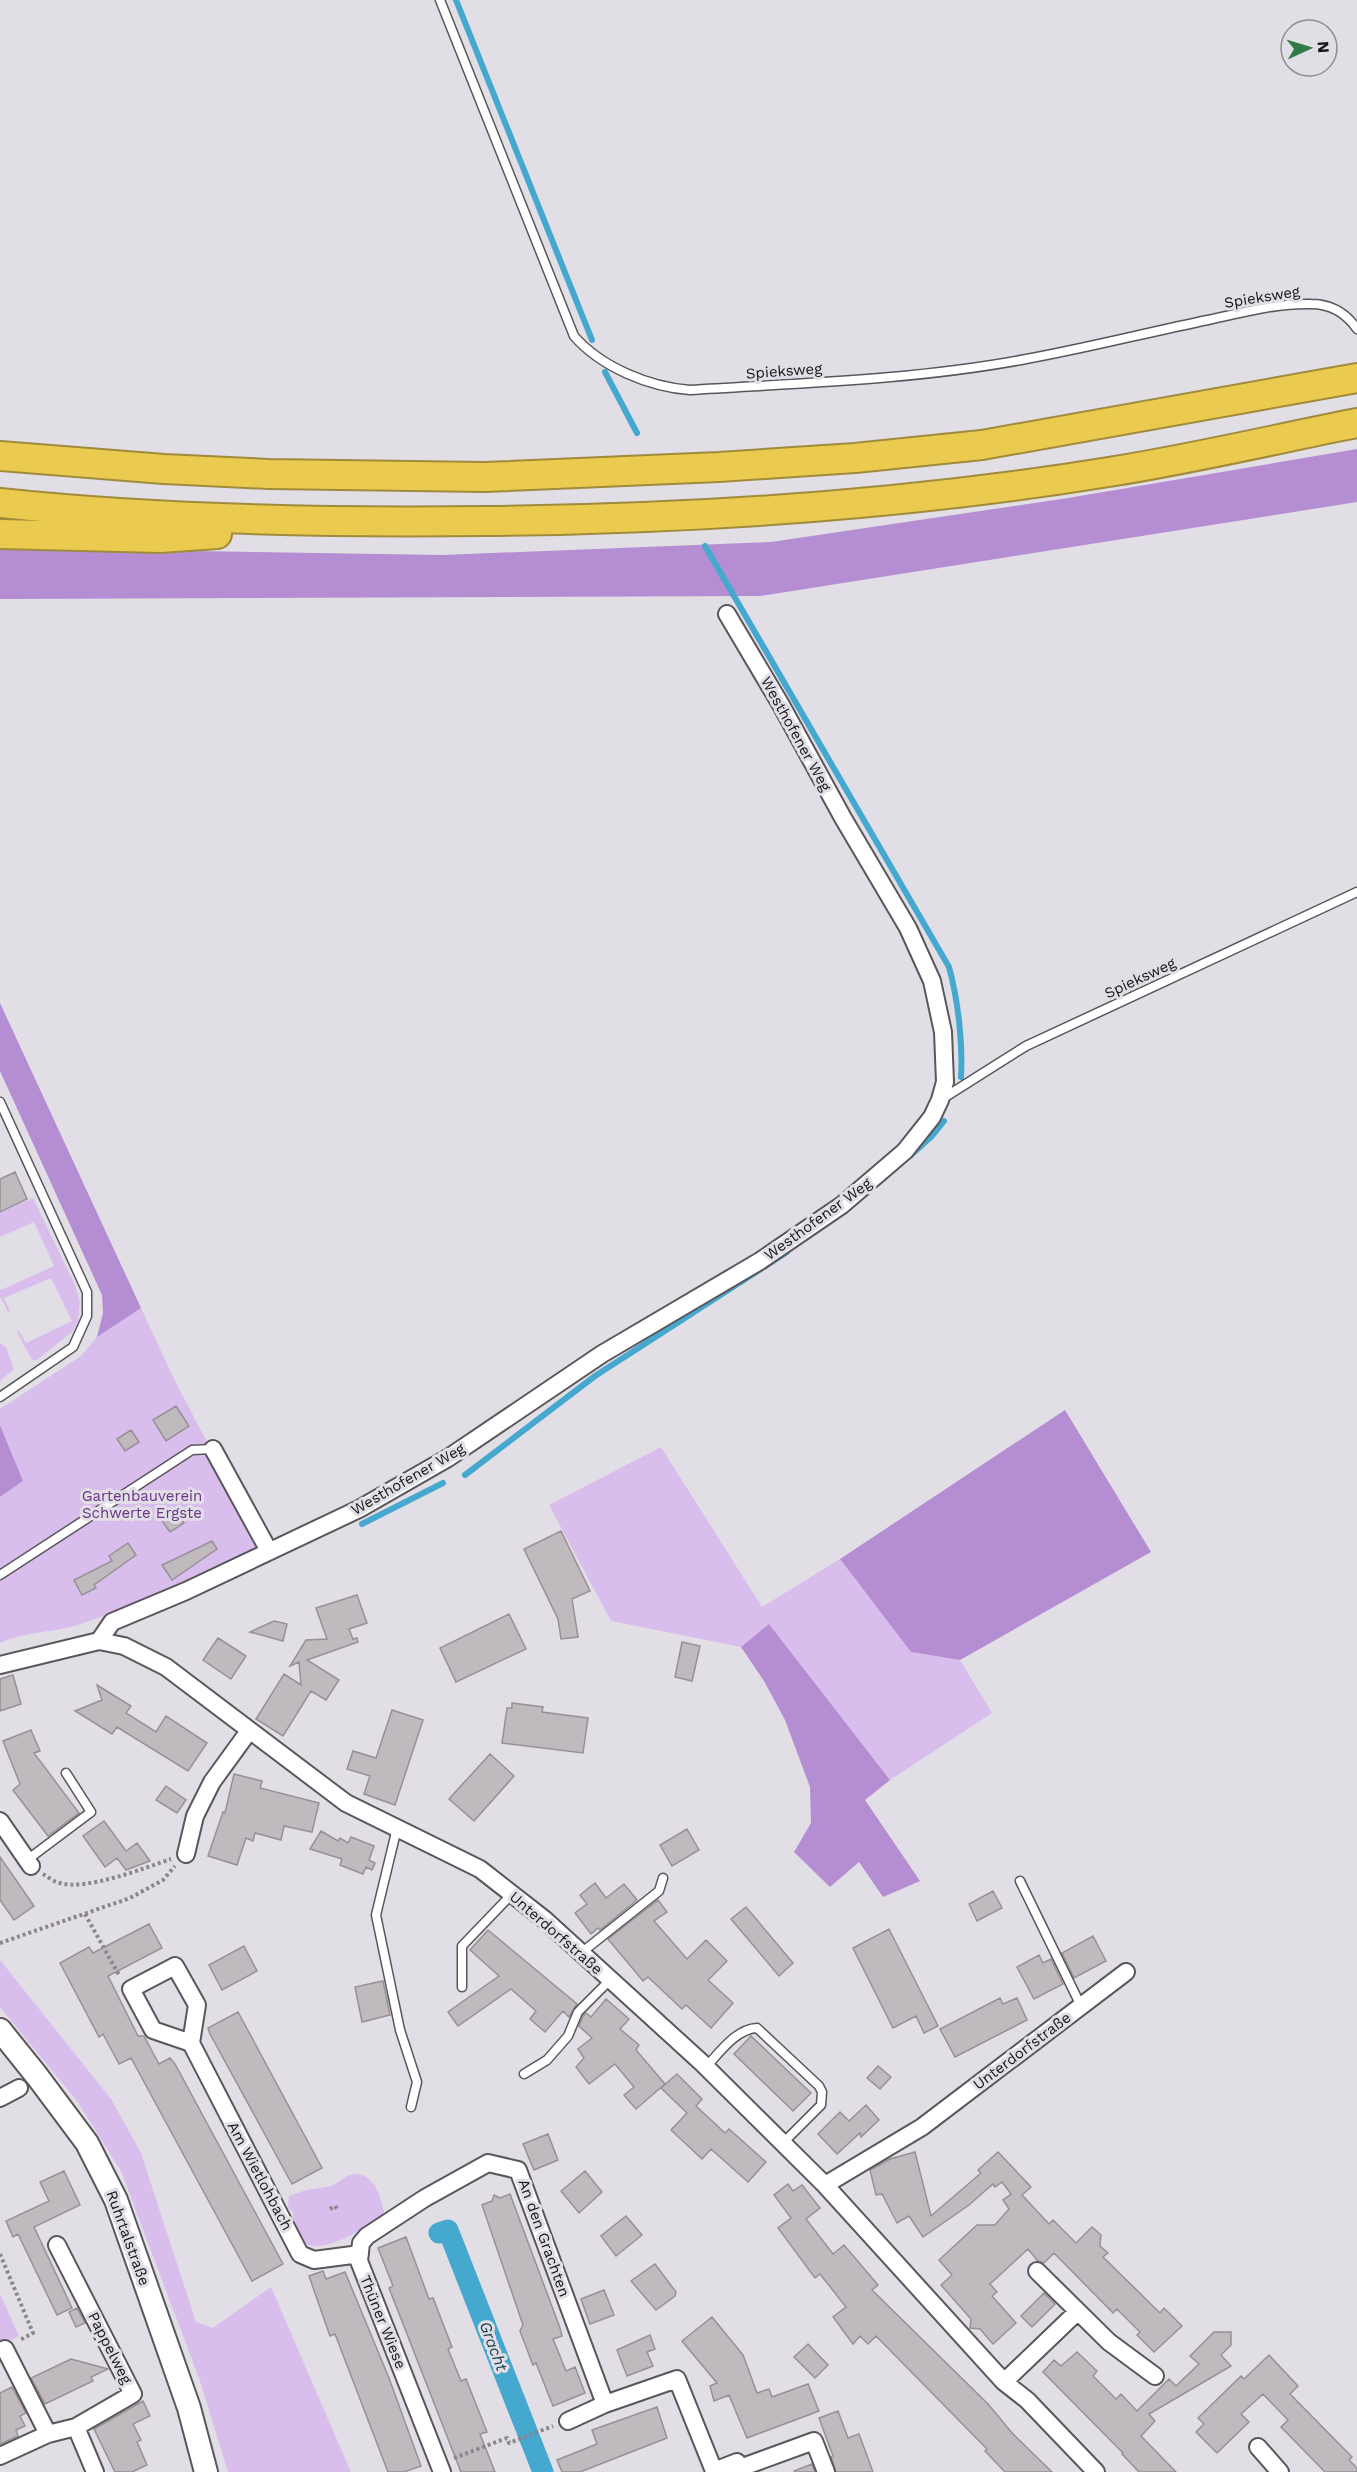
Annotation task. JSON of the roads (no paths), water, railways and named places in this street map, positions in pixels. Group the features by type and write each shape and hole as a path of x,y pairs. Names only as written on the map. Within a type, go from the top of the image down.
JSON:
{"highway":[{"path":"0,456 164,469 269,474 484,477 719,467 855,458 982,445 1355,379"},
{"path":"0,503 70,510 189,517 392,522 625,520 814,507 1116,471 1357,423"},
{"path":"0,534 160,538 392,522"}],"main road":[{"name":"Ruhrtalstraße","path":"0,2030 38,2076 87,2143 116,2200 189,2409 206,2472"}],"street":[{"name":"Westhofener Weg","path":"99,1641 112,1622 359,1509 448,1458 602,1354 760,1261 842,1205 905,1151 932,1117 945,1082 943,1032 932,981 908,927 843,818 782,705 727,614"},
{"path":"213,1449 269,1551"},
{"name":"Unterdorfstraße","path":"0,1665 99,1641 124,1646 166,1667 346,1803 480,1869 581,1953 706,2067 825,2185 1004,2382 1027,2400 1096,2472"},
{"path":"186,1854 195,1816 212,1782 249,1731"},
{"path":"0,1821 29,1863"},
{"path":"175,1966 197,2005 190,2043 153,2030 131,1989 175,1966"},
{"name":"Unterdorfstraße","path":"825,2185 922,2127 1126,1972"},
{"name":"Am Wietlohbach","path":"190,2043 300,2254 314,2260 360,2254"},
{"path":"0,2098 19,2088"},
{"name":"An den Grachten","path":"425,2198 488,2163 518,2170 605,2404"},
{"name":"Thüner Wiese","path":"425,2198 367,2236 361,2243 359,2261 441,2468"},
{"name":"Pappelweg","path":"0,2456 48,2434 76,2427 133,2394 57,2245"},
{"path":"1037,2271 1109,2342 1155,2376"},
{"path":"1004,2382 1077,2312"},
{"path":"5,2349 48,2434"},
{"path":"568,2421 605,2404 677,2379 714,2471 738,2462 741,2470 814,2440 826,2472"},
{"path":"76,2427 95,2472"},
{"path":"1258,2447 1280,2472"}],"lane":[{"name":"Spieksweg","path":"440,0 574,336 587,351 635,376 668,388 690,390 789,384 968,368 1021,360 1236,314 1296,304 1329,306 1347,317 1357,328"},
{"name":"Spieksweg","path":"940,1100 1026,1046 1357,892"},
{"path":"0,1102 87,1292 87,1316 73,1347 0,1397"},
{"path":"0,1575 192,1449 213,1449"},
{"path":"29,1863 91,1812 66,1773"},
{"path":"397,1828 376,1915 400,2030 417,2082 411,2107"},
{"path":"581,1953 659,1891 663,1878"},
{"path":"1020,1881 1081,2006"},
{"path":"462,1987 462,1946 512,1894"},
{"path":"524,2074 547,2060 568,2036 578,2012 610,1980"},
{"path":"706,2067 740,2033 747,2028 757,2028 819,2086 822,2092 820,2105 783,2144"}],"waterway":[{"path":"456,0 592,340"},
{"path":"605,372 637,433"},
{"path":"705,546 949,967 959,1022 961,1077"},
{"path":"911,1155 932,1136 944,1121"},
{"path":"465,1475 595,1376 787,1252"},
{"path":"362,1524 443,1483"},
{"name":"Gracht","path":"439,2233 448,2230 543,2472"}],"park label":[{"name":"Gartenbauverein Schwerte Ergste","path":"142,1504"}]}
